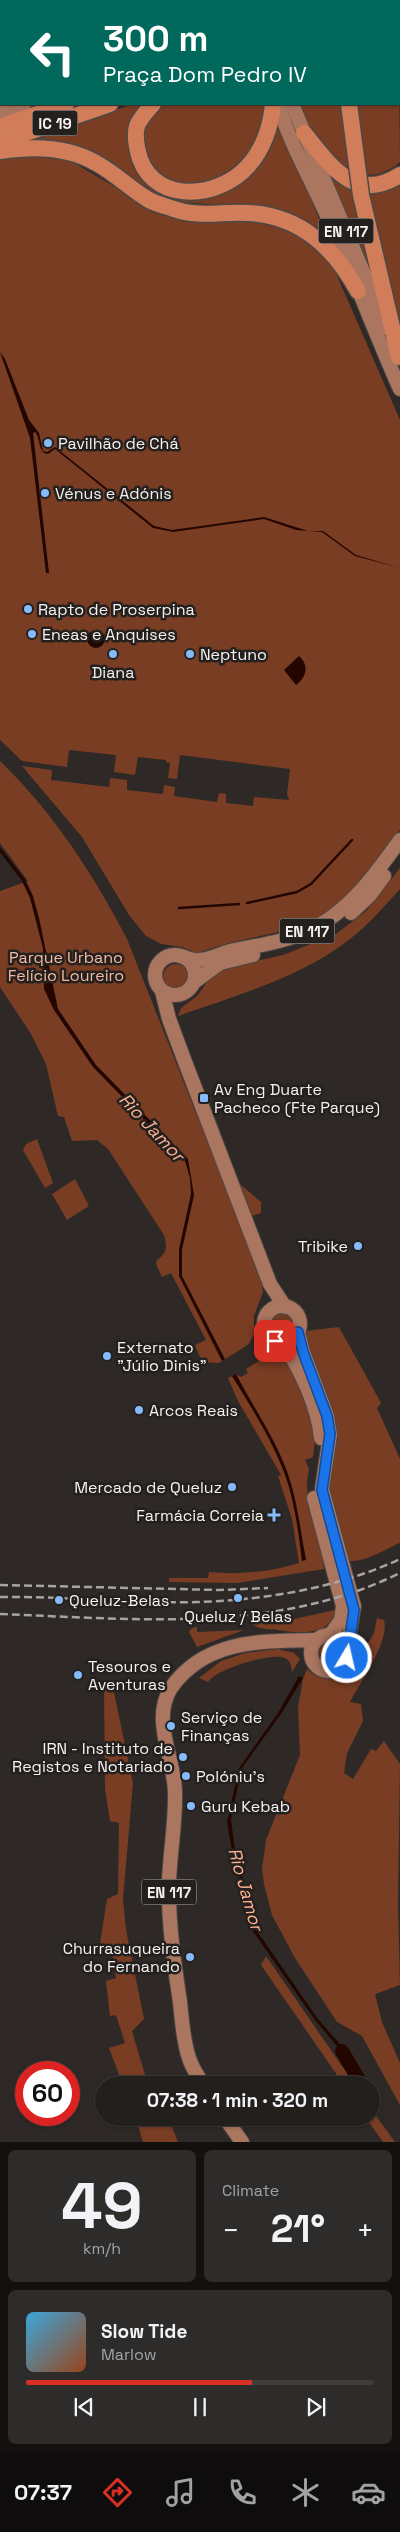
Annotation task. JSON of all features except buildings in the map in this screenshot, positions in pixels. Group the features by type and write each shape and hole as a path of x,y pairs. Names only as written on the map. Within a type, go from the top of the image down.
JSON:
{"highway":[{"name":"IC 19","path":"0,127 63,105"},
{"name":"IC 19","path":"0,142 107,105"},
{"path":"152,105 138,126 136,147 144,169 168,190 186,192 207,190 233,178 248,167 259,151 272,119 273,105"},
{"path":"349,105 361,195 400,358"},
{"path":"304,133 340,175 352,182 368,186 390,181 400,175"},
{"path":"0,151 50,148 74,153 96,162 149,200 181,212 205,214 249,213 273,217 300,228 327,246 344,266 358,291"}],"main road":[{"path":"0,112 21,105"},
{"name":"EN 117","path":"278,105 400,389"},
{"name":"EN 117","path":"292,105 400,358"},
{"name":"EN 117","path":"287,1643 311,1658 314,1665 320,1670 335,1671 342,1666 347,1658 354,1606 322,1490 330,1434 327,1416 303,1352 298,1332 300,1325 297,1314 285,1307 270,1284 169,1019 162,991 156,980 157,967 166,958 180,956 197,961 225,952 291,937 313,929 334,916 350,902 400,840"},
{"name":"EN 117","path":"169,1019 176,1000 194,982 220,963 288,947 317,936 342,922 369,896 400,855"},
{"path":"180,956 191,963 194,969 194,982"},
{"path":"162,991 173,995 184,993"},
{"name":"EN 117","path":"198,2076 186,2048 172,1944 169,1881 175,1792 163,1725 164,1706 167,1696 176,1683 202,1660 216,1653 249,1642 272,1640 287,1643 315,1640 331,1634 341,1620 343,1606 316,1507 313,1487 321,1445 320,1426 298,1365 282,1342 275,1341 266,1332 264,1321 270,1284"},
{"path":"266,1315 275,1308 285,1307"},
{"path":"282,1342 292,1339 298,1332"},
{"path":"331,1634 342,1639 347,1650"},
{"path":"311,1658 312,1646 315,1640"},
{"path":"231,2126 242,2142"}],"green space":[{"path":"131,105 141,105 130,124 127,143 133,162 145,181 225,188 276,114 327,238 299,218 276,208 175,202 150,194 34,141 31,137"},
{"path":"156,105 266,105 259,134 253,146 244,157 223,174 198,184 170,182 150,170 141,131"},
{"path":"300,105 342,105 350,168 345,171 310,133"},
{"path":"354,105 399,105 400,162 384,172 374,175 365,174"},
{"path":"33,153 66,158 135,199 152,212 177,219 247,220 288,230 306,240 332,264 400,420 400,830 363,880 349,895 322,917 296,928 229,943 197,953 182,947 161,944 146,936 129,915 82,837 22,766 52,770 51,780 109,787 110,778 127,780 127,790 163,794 164,785 175,787 174,796 217,802 219,793 226,794 226,803 253,806 254,797 289,800 287,794 290,769 180,755 177,779 168,778 170,763 166,762 166,760 138,757 135,775 114,772 116,755 69,750 67,767 22,761 0,740 0,158"},
{"path":"326,174 354,187 378,289"},
{"path":"400,180 400,334 368,189"},
{"name":"Parque Urbano Felício Loureiro","path":"0,761 37,801 71,845 101,891 127,939 261,1277 263,1292 254,1316 254,1334 249,1344 219,1363 202,1362 195,1345 206,1340 171,1273 162,1277 156,1264 166,1249 164,1235 108,1149 97,1140 72,1141 64,1117 58,1116 46,1064 31,1034 0,987 0,891 28,881 0,843"},
{"path":"400,868 400,889 363,928 322,958 275,981 178,1016 181,1008 197,996 211,977 222,970 283,955 336,934 366,911"},
{"path":"176,964 185,968 189,977 185,986 176,990 167,986 163,977 167,968"},
{"path":"37,1139 53,1183 45,1188 23,1150 26,1144"},
{"path":"75,1179 89,1206 67,1220 52,1194"},
{"path":"240,1184 261,1202 261,1213 252,1216"},
{"path":"281,1313 290,1316 293,1325 290,1334 281,1337 272,1334 269,1325 272,1316"},
{"path":"339,1327 381,1403 377,1408 400,1459 400,1543 373,1556 352,1561 345,1560 327,1495 328,1474 305,1345 305,1331"},
{"path":"272,1352 280,1354 290,1362 312,1421 315,1439 313,1457 305,1460 309,1469 307,1481 308,1507 320,1545 324,1569 237,1583 169,1582 169,1578 208,1578 209,1572 254,1572 277,1569 299,1563 292,1519 278,1476 281,1475 238,1401 228,1378 236,1374 241,1377 248,1373 246,1369 259,1361 259,1355"},
{"path":"335,1610 332,1619 327,1625 312,1631 294,1632 264,1629 252,1624 294,1619"},
{"path":"377,1618 384,1620 383,1639 373,1662 350,1702 361,1704 363,1721 347,1753 344,1773 353,1779 371,1749 376,1751 384,1741 400,1764 398,1904 400,1985 375,1994 382,2022 400,2063 400,2105 362,2036 337,2022 295,1958 272,1915 262,1869 266,1840 300,1755 298,1707 303,1679 307,1669 318,1676 328,1678 339,1674 349,1666 353,1668 374,1633"},
{"path":"197,1627 197,1632 244,1630 197,1647 189,1632 192,1628"},
{"path":"329,1640 338,1644 342,1653 338,1662 329,1666 320,1662 316,1653 320,1644"},
{"path":"278,1649 294,1653 300,1659 292,1672 290,1662 287,1659 268,1657 232,1667 213,1677 208,1682 199,1678 221,1661 245,1653"},
{"path":"112,1683 133,1783 123,1899 126,1930 144,2019 132,2031 145,2076 120,2076 109,2048 125,2043 116,2015 110,2016 106,1981 116,1978 111,1946 100,1943 107,1899 118,1894 119,1823 110,1821 105,1789 104,1688"},
{"path":"266,1956 349,2076 338,2076 261,1965"},
{"path":"380,2121 395,2142 383,2142 372,2126 380,2126"},
{"path":"138,2126 171,2126 178,2142 143,2142"}],"water":[{"path":"0,352 5,359 29,420 39,433 43,451 47,452 55,447 154,526 172,530 264,517 308,531 296,530 264,519 173,532 153,528 55,449 48,454 44,453 41,448 38,437 35,432 33,433 49,573 46,573 30,438"},
{"path":"309,531 323,531 356,555 400,568 355,556 322,532"},
{"path":"92,630 100,630 105,635 103,646 92,648 87,643 87,635"},
{"path":"299,656 304,663 305,671 303,678 296,685 284,670"},
{"path":"0,847 25,879 33,896 58,1009 96,1065 188,1159 194,1195 182,1250 182,1276 225,1359 222,1361 179,1276 179,1249 191,1194 190,1178 185,1161 93,1067 54,1010 44,989 43,948 30,898 22,881 0,852"},
{"path":"236,1374 285,1466 295,1501 306,1560 302,1561 293,1501 282,1467 265,1432 232,1376"},
{"path":"299,1676 303,1678 281,1714 242,1768 231,1819 234,1844 255,1928 318,2019 345,2050 357,2076 354,2076 342,2052 315,2020 252,1930 231,1845 227,1822 239,1768 278,1713"}],"waterway":[{"path":"247,903 297,892 311,884 352,840"},
{"path":"179,908 239,904"},
{"name":"Rio Jamor","path":"342,2051 357,2076"}],"railway":[{"path":"0,1597 172,1602 249,1599 326,1585 352,1578 400,1559"},
{"path":"0,1614 153,1619 204,1618 254,1614 304,1606 353,1592 400,1573"},
{"path":"0,1585 219,1590 268,1588"}],"place":[{"name":"Pavilhão de Chá","path":"48,443"},
{"name":"Vénus e Adónis","path":"45,493"},
{"name":"Rapto de Proserpina","path":"28,609"},
{"name":"Eneas e Anquises","path":"32,634"},
{"name":"Diana","path":"113,654"},
{"name":"Neptuno","path":"190,654"},
{"name":"Av Eng Duarte Pacheco (Fte Parque)","path":"204,1098"},
{"name":"Tribike","path":"358,1246"},
{"name":"Externato \"Júlio Dinis\"","path":"107,1356"},
{"name":"Arcos Reais","path":"139,1410"},
{"name":"Mercado de Queluz","path":"232,1487"},
{"name":"Farmácia Correia","path":"274,1515"},
{"name":"Queluz / Belas","path":"238,1598"},
{"name":"Queluz-Belas","path":"59,1600"},
{"name":"Tesouros e Aventuras","path":"78,1675"},
{"name":"Serviço de Finanças","path":"171,1726"},
{"name":"IRN - Instituto de Registos e Notariado","path":"183,1757"},
{"name":"Polóniu's","path":"186,1776"},
{"name":"Guru Kebab","path":"191,1806"},
{"name":"Churrasuqueira do Fernando","path":"190,1957"}],"route":[{"path":"275,1341 287,1342 298,1332 303,1352 327,1416 330,1434 322,1490 324,1503 353,1602 353,1620 347,1658"}]}
